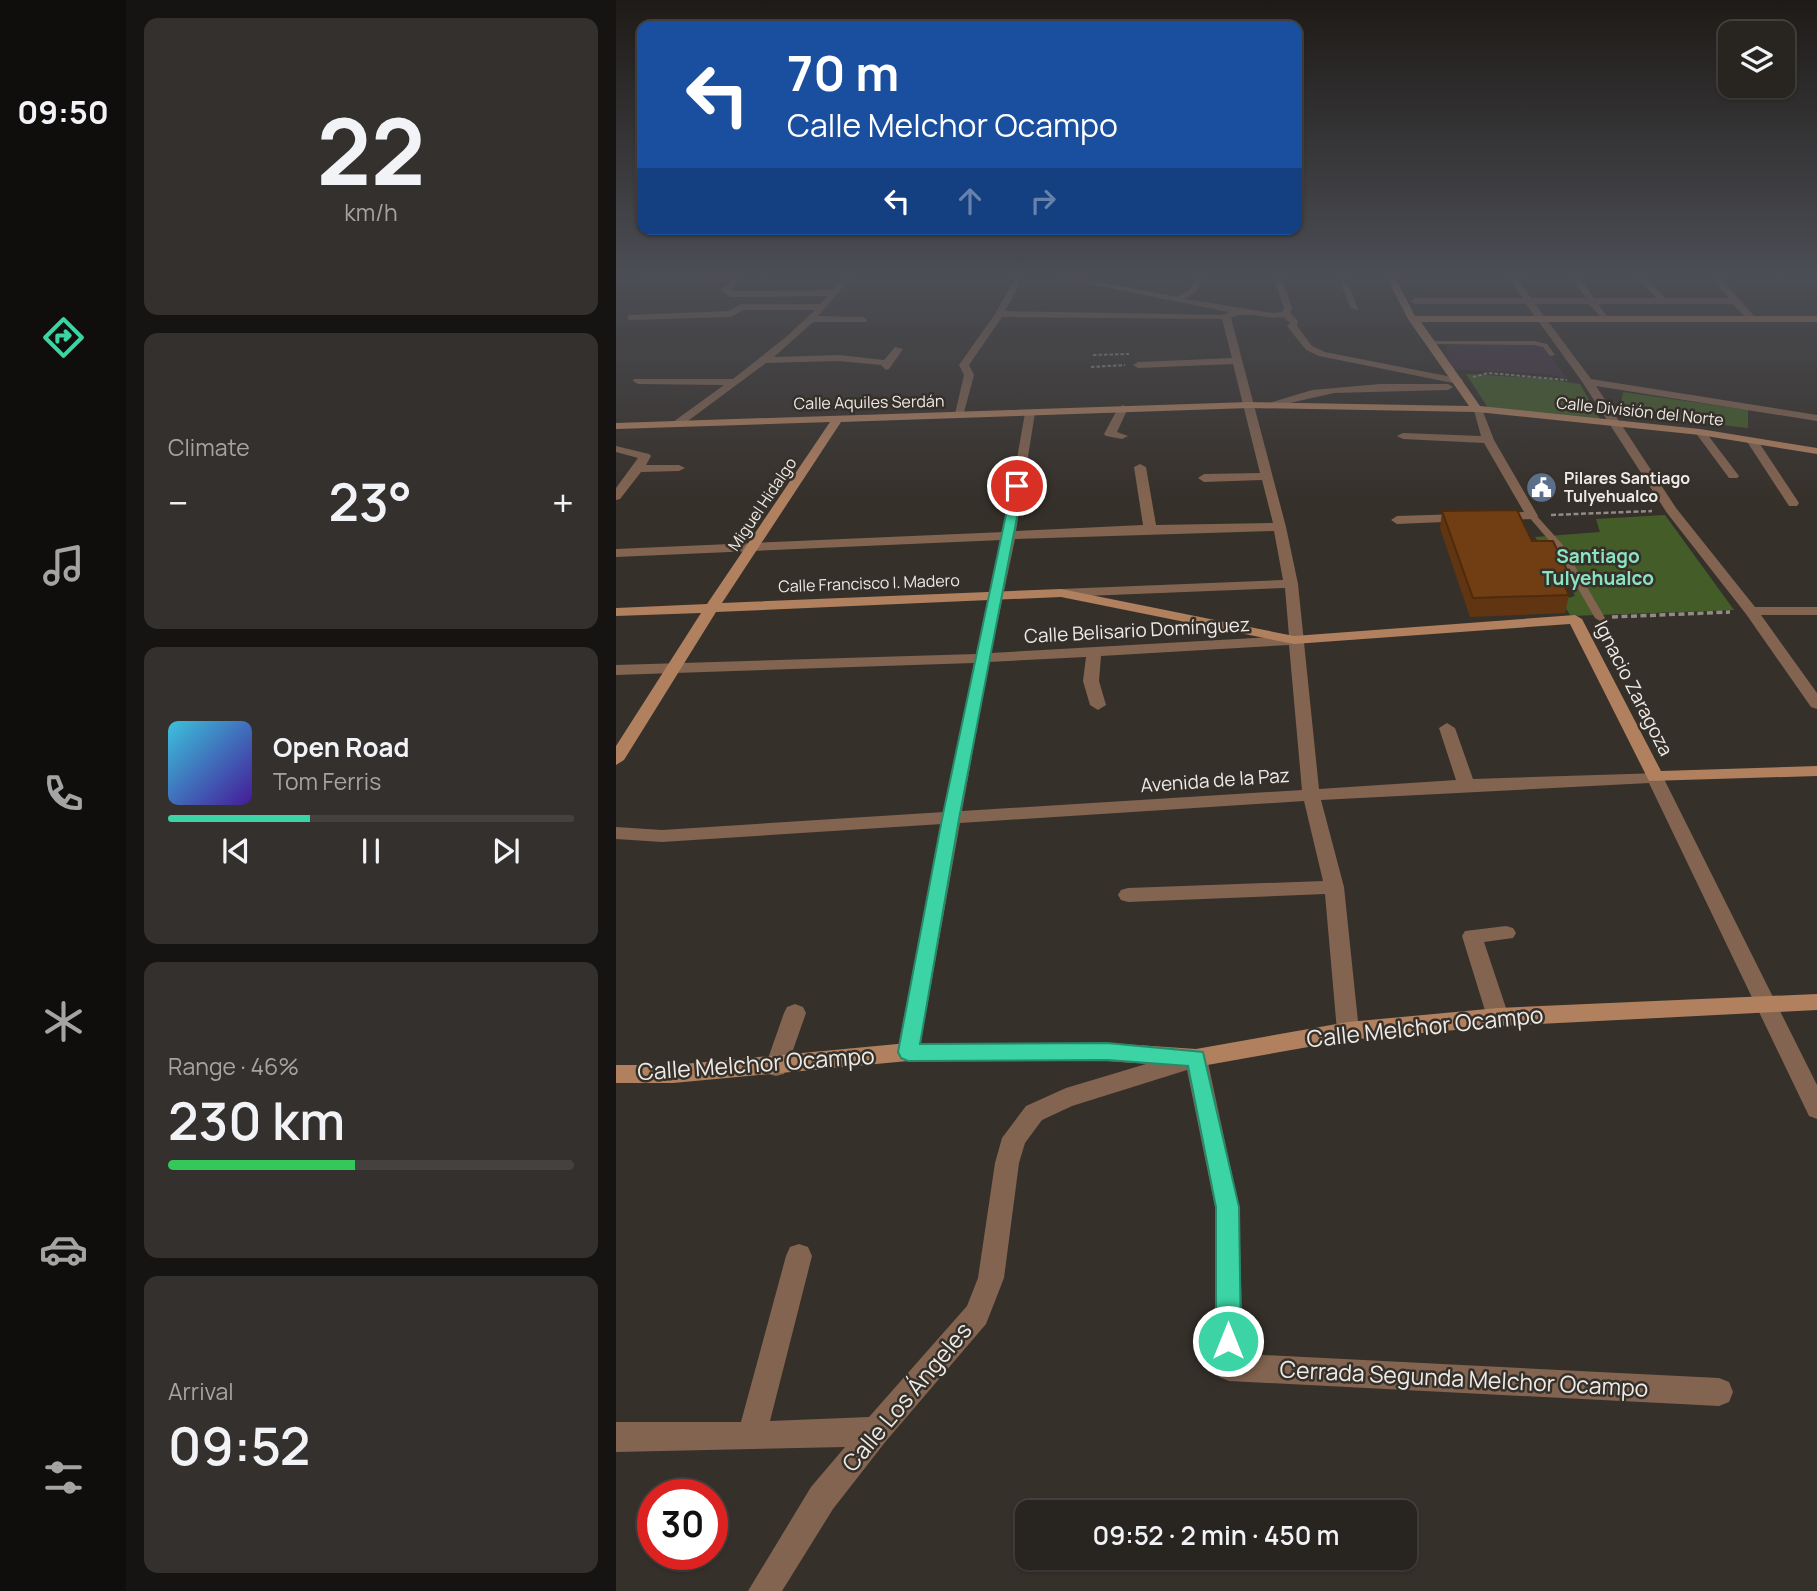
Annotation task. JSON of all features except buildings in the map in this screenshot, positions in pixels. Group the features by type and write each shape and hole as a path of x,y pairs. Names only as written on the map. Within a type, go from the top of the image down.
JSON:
{"main road":[{"path":"1437,352 1477,409"},
{"name":"Calle Aquiles Serdán","path":"616,426 1249,405"},
{"name":"Calle División del Norte","path":"1249,405 1477,409 1700,432 1817,451"},
{"name":"Miguel Hidalgo","path":"618,753 671,668 838,418"},
{"path":"1061,593 1294,640"},
{"name":"Calle Francisco I. Madero","path":"616,612 1061,593"},
{"name":"Calle Belisario Domínguez","path":"1294,640 1575,619"},
{"name":"Ignacio Zaragoza","path":"1575,619 1655,777"},
{"name":"Avenida de la Paz","path":"1655,777 1817,771"},
{"name":"Calle Melchor Ocampo","path":"616,1074 673,1074 776,1067 908,1052 1107,1052 1196,1058 1348,1031 1498,1017 1817,1002"}],"street":[{"path":"677,424 772,352"},
{"path":"763,360 839,358 886,365 896,352"},
{"path":"958,416 969,375 964,365 973,352"},
{"path":"1237,352 1280,527 1291,584 1294,640 1311,795 1334,887 1348,1031"},
{"path":"1318,352 1460,384"},
{"path":"1566,352 1616,423 1671,510 1751,611 1817,704"},
{"path":"1138,365 1239,361"},
{"path":"638,381 734,382"},
{"path":"1588,382 1817,418"},
{"path":"1268,405 1296,394 1322,391 1460,384"},
{"path":"1122,436 1110,434 1123,408"},
{"path":"1397,520 1532,516 1488,440 1477,409"},
{"path":"908,1052 994,596 1009,537 1030,412"},
{"path":"1700,432 1733,476"},
{"path":"1403,436 1488,440"},
{"path":"1752,440 1793,503"},
{"path":"616,449 645,456 616,496"},
{"path":"1140,467 1150,528"},
{"path":"638,469 680,468"},
{"path":"1204,478 1266,476"},
{"path":"616,553 1009,537 1150,528 1280,527"},
{"name":"Calle Francisco I. Madero","path":"1061,593 1291,584"},
{"path":"1751,611 1817,611"},
{"name":"Calle Belisario Domínguez","path":"616,670 984,658 1294,640"},
{"path":"1094,653 1091,681 1098,705"},
{"path":"1447,728 1466,785"},
{"path":"1655,777 1817,1109"},
{"name":"Avenida de la Paz","path":"616,833 662,836 1466,785 1655,777"},
{"path":"1128,895 1334,887"},
{"path":"1498,1017 1472,936 1506,933"},
{"path":"776,1067 795,1013"},
{"name":"Cerrada Segunda Melchor Ocampo","path":"1196,1058 1227,1207 1229,1367 1719,1392"},
{"name":"Calle Los Ángeles","path":"764,1591 822,1498 977,1315 991,1278 1007,1163 1014,1138 1034,1113 1066,1098 1196,1058"},
{"path":"752,1436 799,1256"},
{"path":"616,1437 752,1436 876,1431"}],"lane":[{"path":"1532,516 1557,544 1600,618"}],"path":[{"path":"1091,367 1138,365 1132,354 1093,355"},
{"path":"1460,384 1488,373 1588,382"},
{"path":"1532,516 1671,510"},
{"path":"1600,618 1751,611"}],"shaded area":[{"path":"1447,352 1548,352 1568,379 1547,374 1452,369"}],"green space":[{"path":"1466,374 1540,378 1580,384 1601,421 1488,408"},
{"path":"1623,392 1748,410 1748,428 1619,413"},
{"path":"1665,515 1734,610 1571,616 1560,600 1575,596 1556,559 1548,556 1535,537 1600,532 1596,519"}],"place":[{"name":"Pilares Santiago Tulyehualco","path":"1541,487"}],"district":[{"name":"Santiago Tulyehualco","path":"1598,567"}],"route":[{"path":"1017,486 908,1052 1107,1052 1196,1058 1227,1207 1228,1341"}]}
